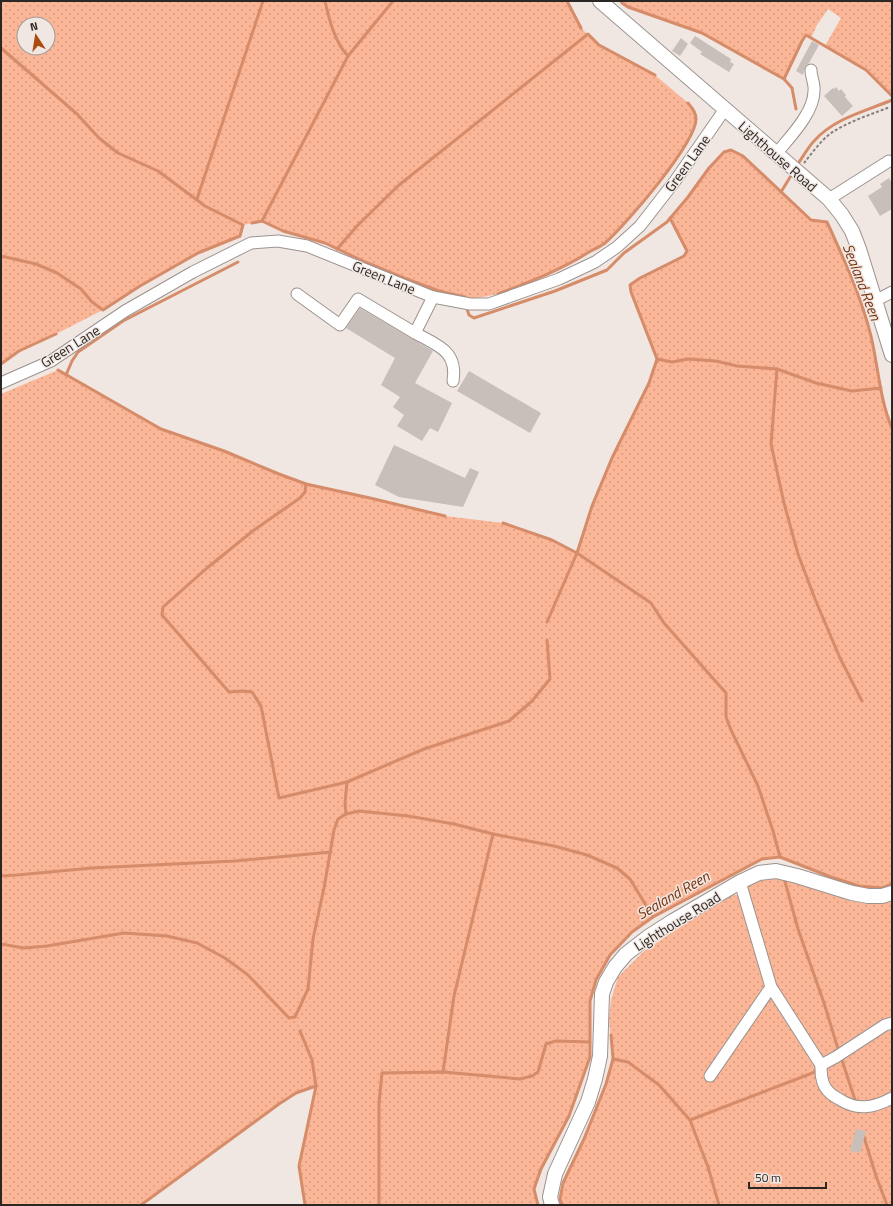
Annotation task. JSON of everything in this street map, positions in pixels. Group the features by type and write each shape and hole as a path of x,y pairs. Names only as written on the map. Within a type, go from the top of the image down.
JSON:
{"main road":[{"name":"Lighthouse Road","path":"600,1 829,199 842,215 852,231 892,355"},
{"name":"Lighthouse Road","path":"552,1205 550,1197 555,1174 588,1102 595,1080 600,1056 602,994 606,982 615,967 626,954 648,937 740,882 759,873 776,871 798,876 852,893 868,896 882,896 892,893"}],"street":[{"path":"776,154 808,112 812,103 814,91 811,70"},
{"name":"Green Lane","path":"1,383 51,361 125,311 193,272 251,243 278,241 307,246 434,298 470,304 489,304 559,279 596,262 617,247 640,226 675,180 725,109"},
{"path":"829,199 889,161"},
{"path":"875,301 892,292"},
{"path":"297,294 340,325 358,299 447,352 453,368 453,381"},
{"path":"415,333 434,298"},
{"path":"740,882 771,987 821,1065 822,1079 825,1087 832,1095 854,1107 881,1104 892,1098"},
{"path":"710,1076 771,987"},
{"path":"821,1065 885,1025 892,1023"}],"path":[{"path":"797,172 816,147 835,130 890,107"}],"shaded area":[{"path":"1,1 567,1 581,28 599,45 655,75 688,103 694,111 696,119 694,129 675,161 640,207 605,243 576,260 531,281 498,294 467,300 465,297 439,291 404,278 325,243 283,231 262,221 243,225 240,236 197,253 140,286 103,310 19,351 1,364"},
{"path":"621,1 892,1 892,96 866,70 825,46 841,18 828,9 817,25 811,38 806,35 802,41 784,79 702,33 628,7"},
{"path":"731,150 743,156 811,220 827,222 852,278 867,321 885,406 892,428 892,884 882,888 859,886 831,877 780,857 762,859 653,917 632,932 610,955 596,980 590,1001 590,1057 569,1116 541,1169 534,1189 538,1205 305,1205 299,1166 316,1086 296,1093 279,1104 141,1205 1,1205 1,394 58,370 161,429 224,451 306,484 445,516 503,523 552,540 577,553 592,506 612,458 649,383 657,359 631,292 630,285 640,278 684,256 687,251 670,218 688,197 709,168 724,152"},
{"path":"784,878 851,901 871,904 892,901 892,1205 562,1205 560,1199 563,1183 584,1139 606,1084 613,1059 609,1020 611,1000 618,977 643,952 683,925 733,895 739,895 747,892 749,885 764,879"}],"building":[{"path":"695,36 731,59 730,62 734,64 729,72 700,54 702,52 690,43"},
{"path":"681,38 688,44 680,56 672,51"},
{"path":"812,41 819,45 809,63 805,67 803,75 796,71"},
{"path":"836,87 839,91 841,89 846,95 845,97 853,106 842,116 824,96"},
{"path":"889,178 892,183 892,209 880,216 868,196 882,187 880,184"},
{"path":"360,308 433,351 415,383 452,403 438,432 430,428 422,441 397,426 404,415 393,407 400,397 381,385 395,358 346,328"},
{"path":"469,371 541,413 530,433 457,391"},
{"path":"394,445 465,478 470,468 479,472 463,507 399,497 375,485"},
{"path":"856,1129 866,1131 860,1153 850,1151"}],"waterway":[{"path":"197,199 263,1"},
{"path":"325,1 336,38 343,51 348,56"},
{"path":"262,221 348,56 393,1"},
{"path":"567,1 581,28"},
{"path":"621,1 628,7 702,33 784,79 792,88 796,109"},
{"path":"337,249 358,225 399,185 588,34 599,45 655,75"},
{"path":"784,79 806,35 866,70 892,96"},
{"path":"1,48 77,114 99,138 118,153 158,171 205,206 243,225 240,236 198,253 140,286 103,310 92,302 81,289 57,273 36,264 1,256"},
{"path":"797,165 812,143 823,132 851,116 892,100"},
{"path":"498,294 545,275 567,264 603,244 615,234 643,203 685,146 693,131 696,119 695,112 688,103"},
{"path":"467,309 469,315 474,318 555,291 607,270 624,253 667,222 688,197 709,168 724,152 731,150 743,156 811,220 827,222 852,278 867,321 885,406 892,428"},
{"path":"781,192 792,174"},
{"path":"547,622 577,553 592,506 612,458 649,383 657,359 631,292 630,285 640,278 684,256 687,251 670,218"},
{"path":"252,223 262,221 283,231 325,243 404,278 439,291 465,297 467,300"},
{"path":"66,375 78,352 123,321 238,262"},
{"path":"1,364 19,351 56,334"},
{"path":"657,359 672,362 688,359 716,361 737,366 777,369 816,383 852,391 881,388"},
{"path":"777,369 771,444 784,503 798,554 815,599 840,658 862,701"},
{"path":"58,370 161,429 224,451 279,474 306,484 445,516"},
{"path":"306,484 305,492 300,498 254,530 207,568 163,607 162,615 229,692 252,692 261,706 279,798 347,782 424,749 509,721 532,701 550,679 547,640"},
{"path":"503,523 552,540 577,553 651,603 664,623 726,693 726,717 758,786 780,857"},
{"path":"346,814 345,803 347,782"},
{"path":"1,944 24,948 47,946 124,933 167,936 197,943 225,958 248,975 289,1018 295,1017 308,989 313,939 334,830 338,819 346,814 359,811 408,816 454,824 493,834 554,846 587,855 617,868 630,879 653,917"},
{"path":"443,1072 454,996 493,834"},
{"path":"1,876 92,868 235,861 331,852"},
{"name":"Sealand Reen","path":"538,1205 534,1189 541,1169 569,1116 590,1057 590,1001 596,980 610,955 632,932 653,917 762,859 780,857 831,877 859,886 882,888 892,884"},
{"path":"784,878 798,929 824,1003 839,1052"},
{"path":"300,1031 312,1060 316,1086 299,1166 305,1205"},
{"path":"562,1205 560,1199 563,1183 584,1139 606,1084 613,1059 611,1035"},
{"path":"379,1205 379,1103 382,1073 443,1072 520,1079 532,1076 538,1072 546,1044 556,1041 590,1042"},
{"path":"841,1057 855,1100"},
{"path":"613,1059 628,1062 659,1085 690,1120 708,1167 719,1205"},
{"path":"690,1120 815,1072"},
{"path":"141,1205 279,1104 296,1093 316,1086"},
{"path":"864,1137 887,1205"}]}
